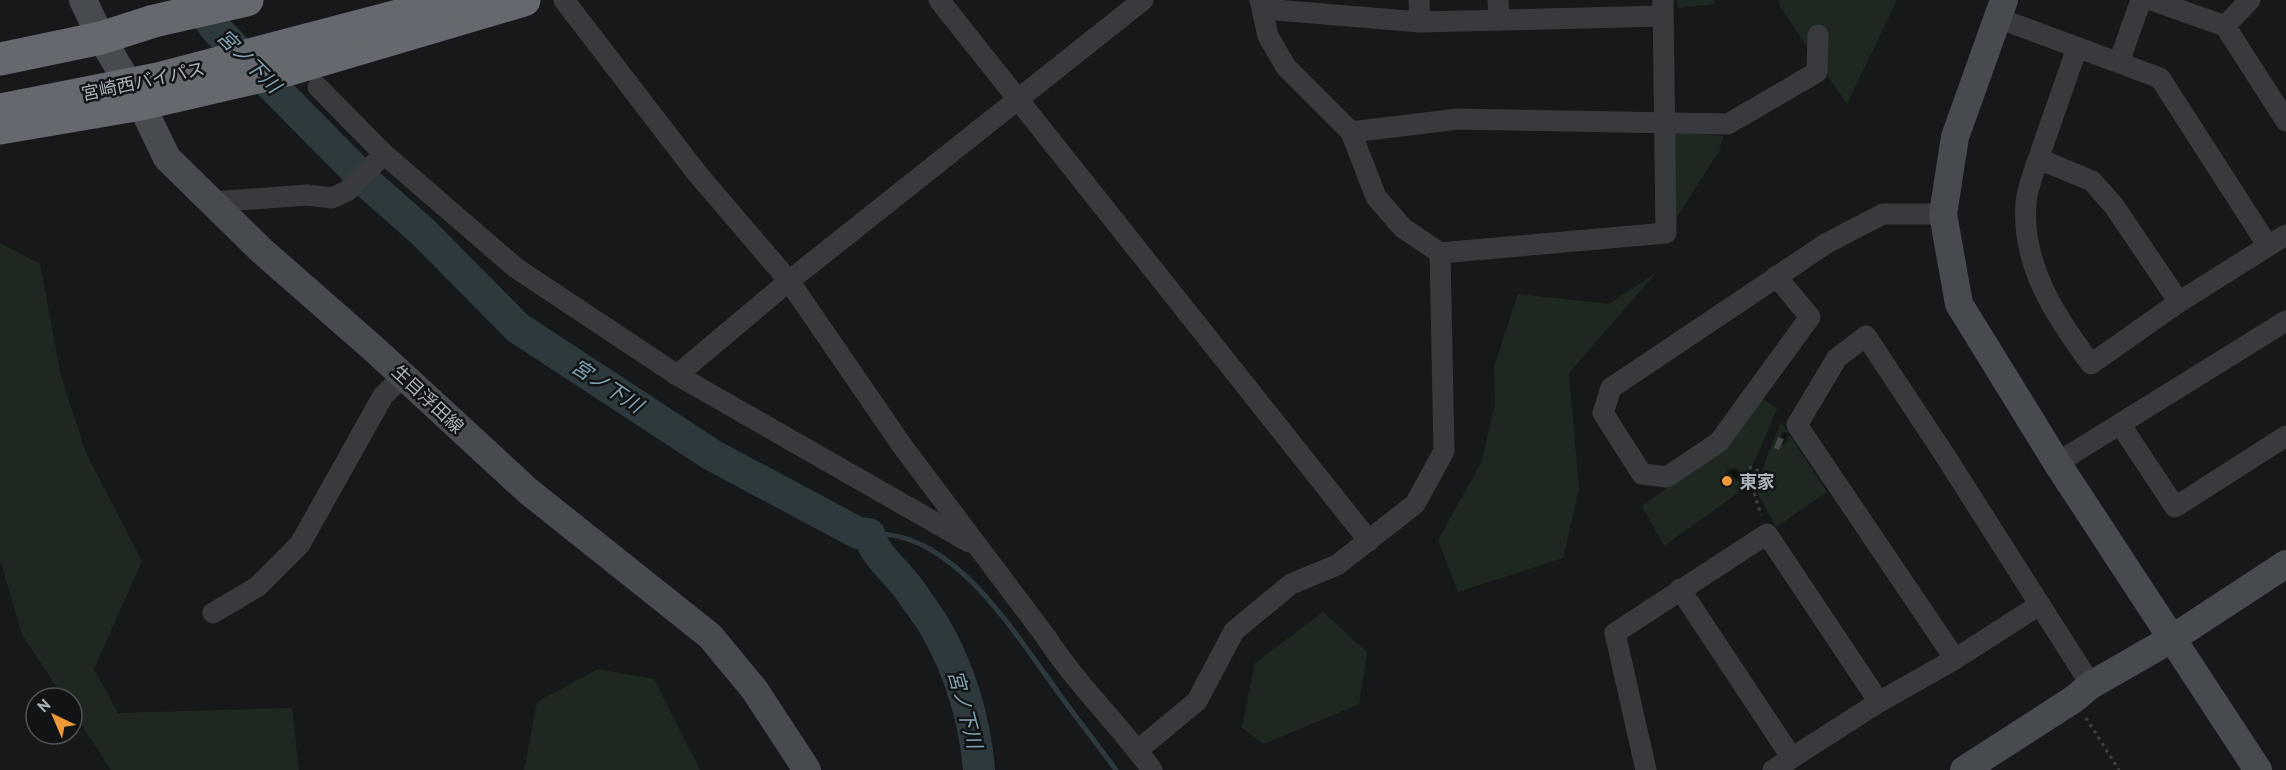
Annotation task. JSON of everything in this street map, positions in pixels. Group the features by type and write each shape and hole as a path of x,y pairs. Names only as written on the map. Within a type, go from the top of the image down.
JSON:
{"highway":[{"name":"宮崎西バイパス","path":"0,98 156,67 419,0"},
{"name":"宮崎西バイパス","path":"0,110 169,77 459,0"},
{"path":"0,128 141,104 287,70 524,0"},
{"path":"4,51 101,38 154,21 238,2"}],"street":[{"name":"生目浮田線","path":"82,0 101,38 141,104 167,158 261,250 528,491 710,636 754,688 807,770"},
{"path":"564,0 696,172 789,281 903,447 1059,657 1138,750 1152,770"},
{"path":"939,0 1369,541"},
{"path":"677,375 789,281 1143,0"},
{"path":"1419,0 1420,22"},
{"path":"2119,62 2141,0"},
{"path":"2152,0 2224,27 2286,121"},
{"path":"2224,27 2250,0"},
{"path":"1262,5 1420,22 1498,10 1663,8 1666,233 1440,253 1403,228 1376,197 1351,132 1286,67 1268,36 1262,5"},
{"path":"2077,48 2026,201 2025,229 2034,267 2060,321 2091,364 2179,302 2277,240 2160,78 2077,48 2001,9 1955,137 1943,214 1959,304 2057,463 2258,770"},
{"path":"1351,132 1458,119 1728,124 1817,72 1818,35"},
{"path":"318,87 378,160 516,268 677,375 980,548"},
{"path":"2039,159 2092,181 2114,206 2179,302"},
{"path":"212,202 307,195 332,198 347,191 378,160"},
{"path":"1776,276 1810,317 1719,442 1667,477 1642,474 1603,413 1611,388 1776,276 1827,243 1883,214 1943,214"},
{"path":"1138,750 1197,701 1234,631 1291,585 1337,565 1415,504 1444,451 1440,253"},
{"path":"2057,463 2286,321"},
{"path":"1954,659 1797,425 1837,357 1866,336 1946,457 2039,605 2083,692"},
{"path":"213,613 257,587 300,544 383,396 403,376"},
{"path":"2120,424 2175,507 2286,436"},
{"path":"1646,770 1615,633 1767,534 1879,702"},
{"path":"1964,770 2286,564"},
{"path":"1680,589 1792,758"},
{"path":"1773,770 1879,702 1954,659 2039,605"}],"path":[{"path":"1749,467 1766,473"},
{"path":"1752,486 1767,534"},
{"path":"2083,692 2119,770"}],"shaded area":[{"path":"1677,0 1714,0 1715,4 1678,8"},
{"path":"1778,0 1897,0 1847,104 1780,7"},
{"path":"1674,132 1723,136 1719,151 1675,220"},
{"path":"0,243 40,264 61,376 86,453 142,561 94,669 118,713 292,708 299,770 111,770 84,728 84,686 56,686 22,635 0,559"},
{"path":"1656,273 1569,373 1579,489 1563,558 1458,592 1438,540 1481,463 1495,405 1494,367 1518,294 1609,304"},
{"path":"1763,399 1777,409 1742,490 1664,546 1642,506 1724,448"},
{"path":"1781,422 1827,492 1776,527 1755,488"},
{"path":"1323,612 1367,652 1359,704 1264,744 1242,728 1255,663"},
{"path":"598,669 654,679 700,770 524,770 537,702"}],"building":[{"path":"1778,437 1784,439 1779,450 1774,448"},
{"name":"東家","path":"1730,474 1735,480 1732,486 1724,487 1720,482 1723,475"}],"waterway":[{"name":"宮ノ下川","path":"195,0 217,30 372,187 422,231 518,328 712,455 858,533 869,534 876,549 909,589 944,643 965,696 974,733 979,770"},
{"path":"869,534 898,536 925,547 951,563 974,584 1016,634 1116,770"}],"place":[{"name":"東家","path":"1727,481"}]}
